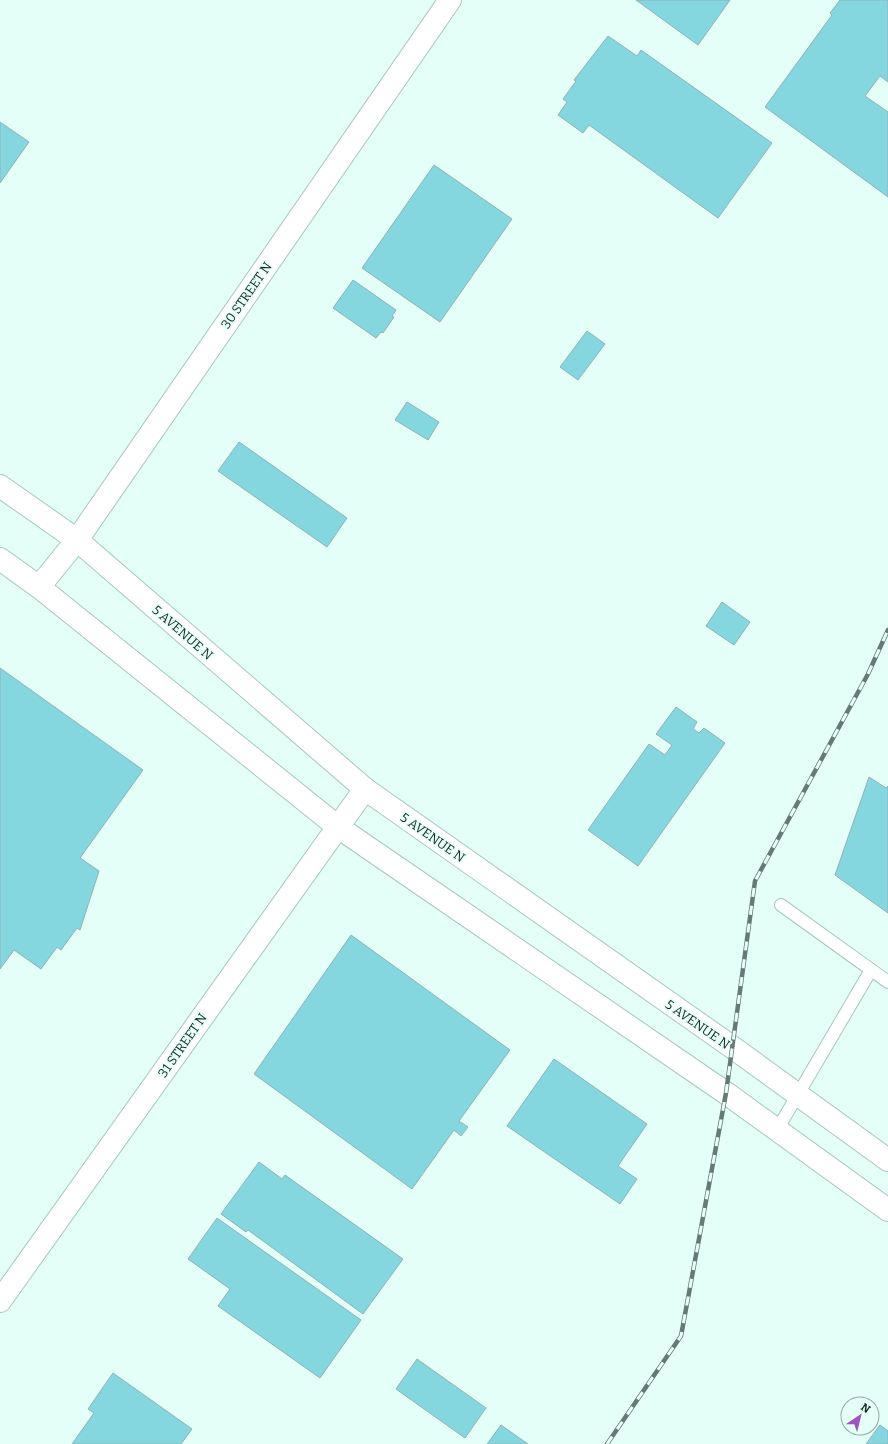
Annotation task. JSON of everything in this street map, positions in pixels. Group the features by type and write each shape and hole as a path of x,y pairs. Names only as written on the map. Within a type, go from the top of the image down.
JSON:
{"main road":[{"name":"30 STREET N","path":"38,586 77,540 450,0"},
{"name":"5 AVENUE N","path":"0,486 77,540 365,789 888,1160"},
{"path":"0,559 38,586 338,827 777,1130 888,1210"},
{"name":"31 STREET N","path":"0,1301 365,789"}],"lane":[{"path":"781,905 888,982"},
{"path":"777,1130 871,970"}],"building":[{"path":"636,0 730,0 698,45"},
{"path":"840,0 888,0 888,82 880,76 865,96 888,112 888,197 765,107 832,15 830,13"},
{"path":"608,36 637,56 641,50 772,143 718,218 589,125 583,133 558,115 567,102 563,99 576,81 574,80"},
{"path":"0,122 29,142 0,183"},
{"path":"434,165 512,219 440,322 362,268"},
{"path":"353,280 396,310 392,316 394,317 383,333 381,332 376,338 333,308"},
{"path":"587,331 605,344 578,380 560,367"},
{"path":"407,402 439,422 428,440 395,420"},
{"path":"239,442 347,518 327,547 218,471"},
{"path":"722,602 750,622 734,645 706,626"},
{"path":"0,668 143,770 80,858 99,871 80,930 77,928 61,950 57,947 41,969 14,950 0,969"},
{"path":"676,707 697,722 693,729 699,733 704,728 725,743 638,866 588,830 649,744 665,755 672,745 656,734"},
{"path":"869,777 886,788 888,786 888,913 835,875"},
{"path":"351,935 510,1050 459,1121 468,1127 461,1136 454,1130 412,1189 254,1074"},
{"path":"554,1059 647,1124 618,1166 637,1179 620,1204 507,1126"},
{"path":"259,1162 282,1179 285,1175 403,1259 363,1314 248,1230 246,1232 221,1214"},
{"path":"217,1218 361,1320 320,1378 218,1306 230,1289 188,1259"},
{"path":"417,1359 486,1408 465,1438 396,1389"},
{"path":"113,1373 192,1429 181,1444 72,1444 94,1413 88,1409"},
{"path":"501,1425 528,1444 487,1444"},
{"path":"880,1425 888,1431 888,1444 866,1444 872,1436 880,1436"}],"railway":[{"path":"607,1444 681,1336 726,1093 755,881 868,674 888,630"}]}
